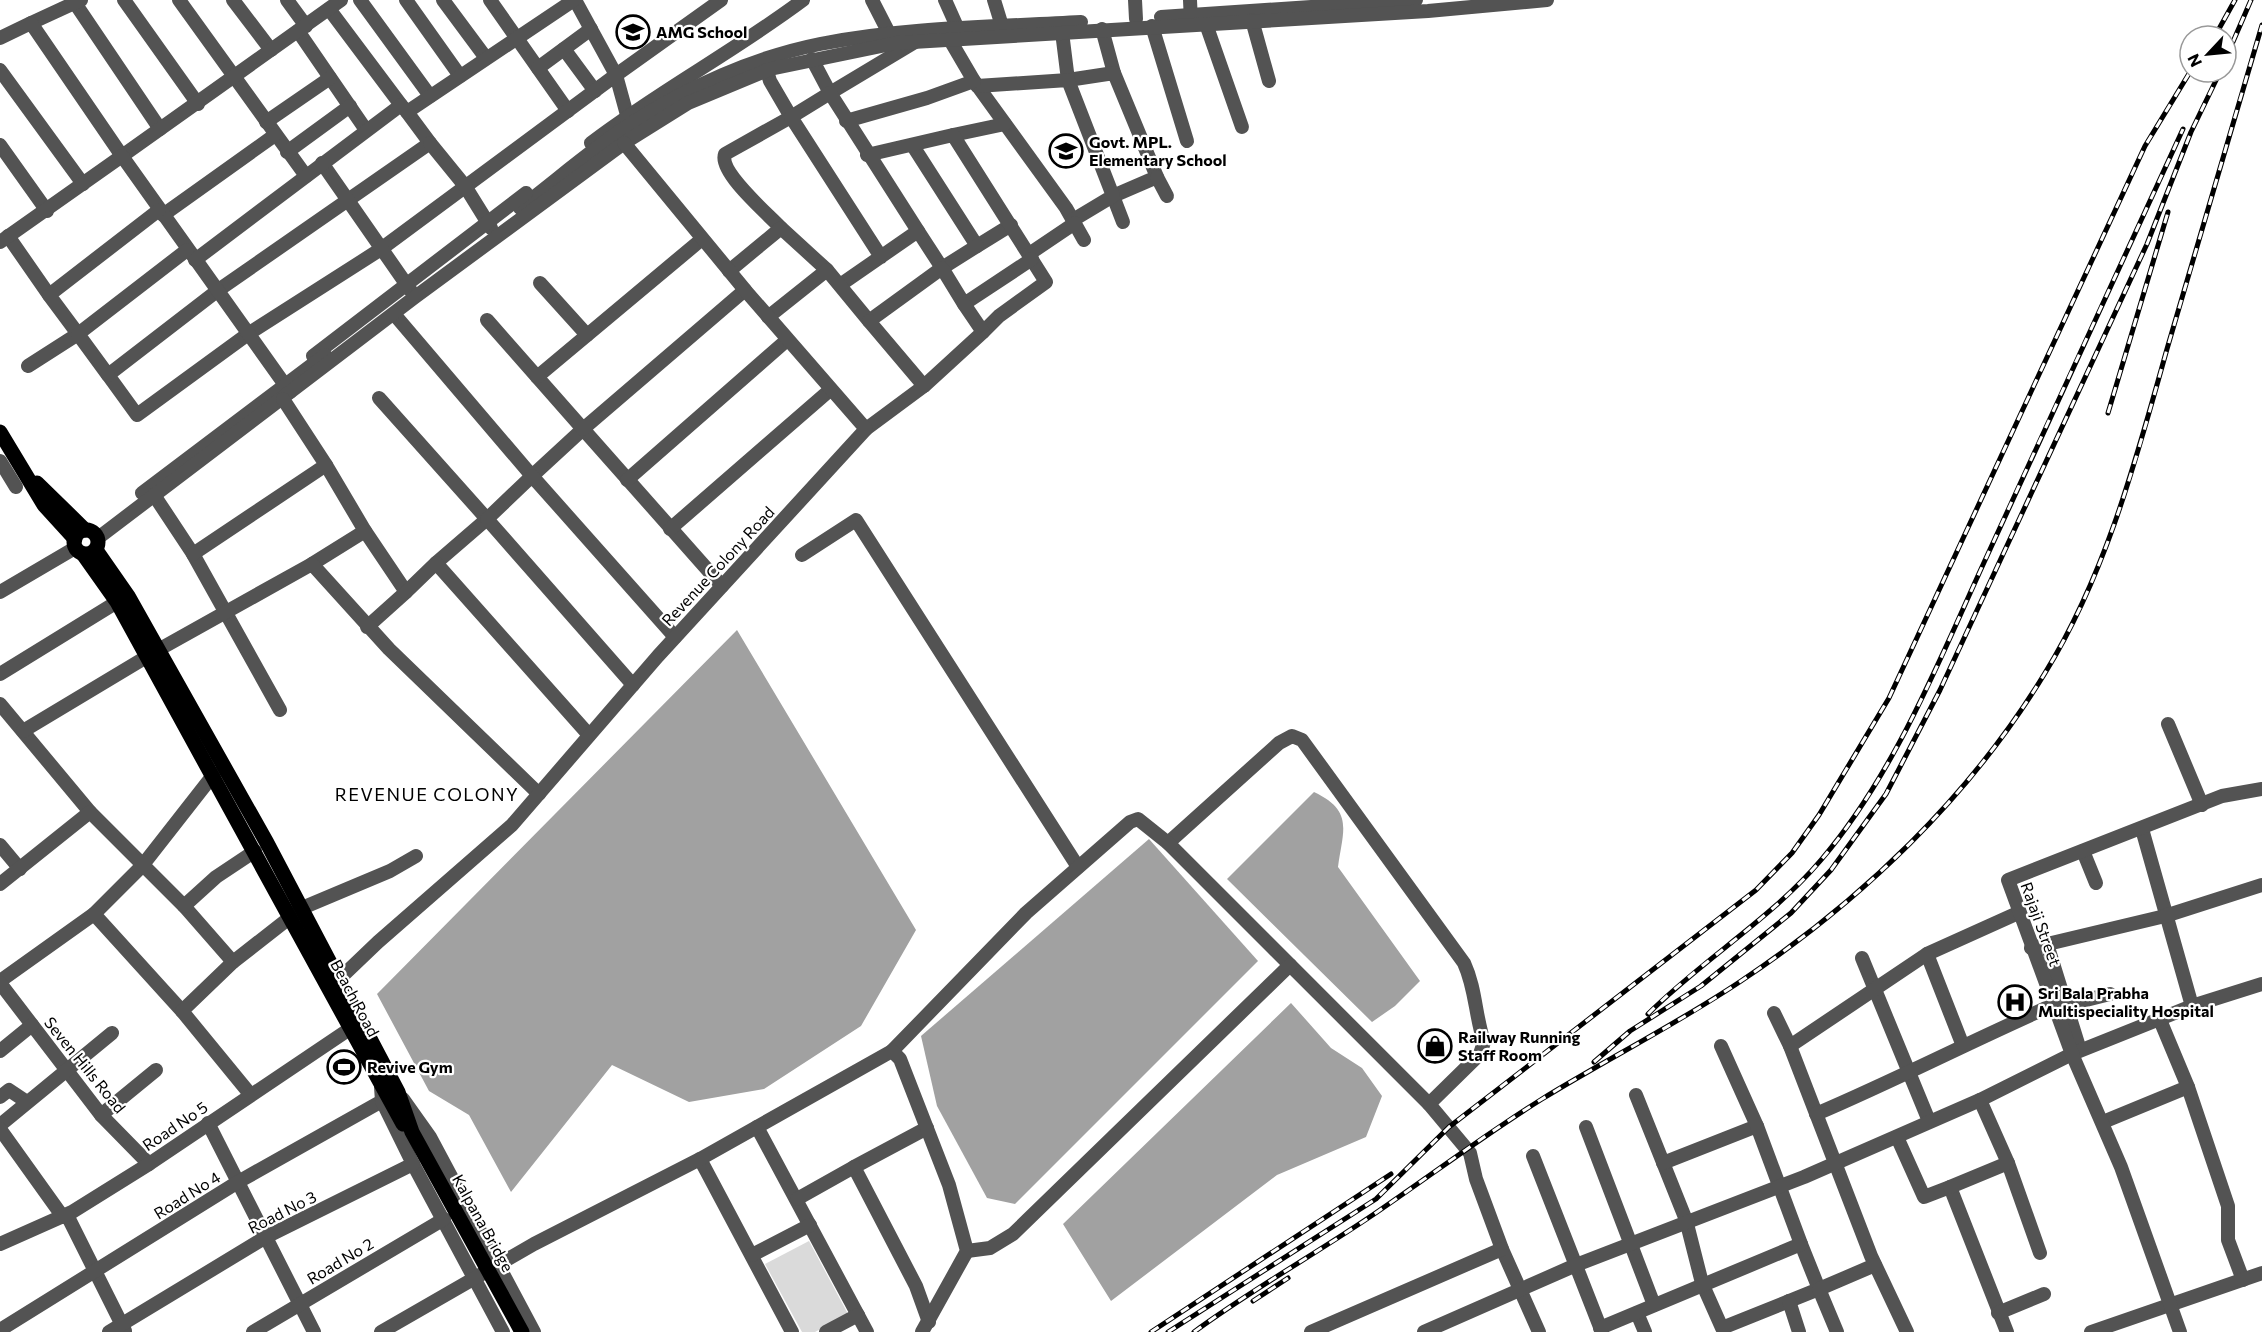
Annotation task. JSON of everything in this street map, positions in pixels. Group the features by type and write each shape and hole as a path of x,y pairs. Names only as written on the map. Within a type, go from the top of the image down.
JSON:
{"main road":[{"name":"Beach Road","path":"0,432 20,466 86,542 128,596 152,653 214,774 255,851 296,913"},
{"name":"Beach Road","path":"86,542 117,602 152,653 356,1024 398,1092 412,1132"},
{"name":"Beach Road","path":"356,1024 382,1094 400,1121 412,1132"},
{"name":"Kalpana Bridge","path":"412,1132 491,1268 522,1332"}],"street":[{"path":"124,0 198,104"},
{"path":"179,0 306,176"},
{"path":"233,0 271,50"},
{"path":"287,0 330,78 366,130"},
{"path":"341,0 198,104 4,239 49,295 137,415 248,334 381,249 721,0"},
{"path":"360,0 430,96"},
{"path":"406,0 460,76"},
{"path":"443,0 486,58"},
{"path":"490,0 568,111"},
{"path":"28,366 306,176 366,130 430,96 575,0 616,75 632,124"},
{"path":"86,542 287,390 394,314 492,230 632,124 803,0"},
{"path":"872,0 892,38"},
{"path":"945,0 954,35 976,84 1074,222 1084,240"},
{"path":"994,0 1002,26"},
{"path":"1135,0 1136,19"},
{"path":"632,124 688,104 767,71 892,38 915,42 1002,26 1416,0"},
{"path":"1206,24 1256,10 1428,10 1547,0"},
{"path":"0,38 78,2 160,129"},
{"path":"329,9 465,186 492,230"},
{"path":"1256,10 1269,81"},
{"path":"1190,13 1206,24 1242,127"},
{"path":"0,592 86,542 154,495 287,390 408,288 624,143 632,124 682,95 767,58 820,44 892,38 1062,32 1152,26 1190,13"},
{"path":"31,23 287,390 326,465 365,531 406,592"},
{"path":"1152,26 1187,141"},
{"path":"538,68 591,29"},
{"path":"1102,29 1114,74 1156,177 1167,195"},
{"path":"1062,32 1068,80 1123,222"},
{"path":"915,42 725,154 723,158 727,172 781,228 827,270 924,386"},
{"path":"564,49 595,91"},
{"path":"812,59 846,121 983,332"},
{"path":"0,70 83,184"},
{"path":"767,71 770,81 791,117 880,257"},
{"path":"846,121 976,84 1068,80 1114,74"},
{"path":"266,122 330,78"},
{"path":"287,152 350,106"},
{"path":"867,154 913,146 1005,124"},
{"path":"49,295 161,212 275,135"},
{"path":"953,135 1031,257"},
{"path":"108,375 217,291 430,142"},
{"path":"624,143 787,340 866,429"},
{"path":"0,145 47,211"},
{"path":"913,146 977,246"},
{"path":"322,163 408,288"},
{"path":"964,304 1031,257 1074,222 1113,196 1156,177"},
{"path":"869,321 942,267 1011,225"},
{"path":"729,271 781,228"},
{"path":"840,285 918,231"},
{"path":"537,377 702,239"},
{"name":"Revenue Colony Road","path":"334,984 512,825 675,637 866,429 924,386 999,316 1046,282 1031,257"},
{"path":"768,316 827,270"},
{"path":"540,283 587,335"},
{"path":"368,627 583,429 745,290"},
{"path":"394,314 532,476 675,637"},
{"path":"488,320 722,586"},
{"path":"627,480 787,340"},
{"path":"670,529 830,390"},
{"path":"379,398 633,685"},
{"path":"0,461 16,487"},
{"path":"194,554 326,465"},
{"path":"154,495 194,554 280,710"},
{"path":"802,555 856,520 1078,867"},
{"path":"23,730 152,653 312,564 365,531"},
{"path":"436,563 589,735"},
{"path":"312,564 368,627 539,794"},
{"path":"0,674 117,602"},
{"path":"0,704 90,812 184,906 233,962"},
{"path":"2168,724 2202,804"},
{"path":"1168,843 1279,744 1292,736 1302,740 1464,963 1472,981 1476,1019 1484,1042 1480,1054 1429,1104"},
{"path":"0,982 94,914 142,866 214,774"},
{"name":"Rajaji Street","path":"2180,1332 2060,1005 2031,948 2008,880 2222,796 2262,789"},
{"path":"0,884 90,812"},
{"path":"381,1332 474,1277 700,1159 892,1050 1026,913 1130,822 1138,819 1168,843 1290,964 1429,1104 1470,1153 1476,1179 1502,1249 1539,1332"},
{"path":"2142,829 2192,1006"},
{"path":"0,845 20,868"},
{"path":"184,906 216,877 255,851"},
{"path":"2083,851 2096,883"},
{"path":"182,1011 233,962 296,913 390,871 416,856"},
{"path":"2031,948 2165,916 2262,885"},
{"path":"1790,1046 1927,954 2018,913"},
{"path":"94,914 182,1011 250,1094"},
{"path":"2047,944 2060,1005"},
{"path":"1927,954 1963,1046"},
{"path":"1862,957 1929,1121"},
{"path":"967,1251 990,1248 1013,1234 1290,964"},
{"name":"Seven Hills Road","path":"0,982 101,1115 149,1164"},
{"path":"1424,1332 1576,1265 1686,1220 1780,1187 1897,1137 1980,1100 2076,1052 2192,1006 2262,984"},
{"path":"1816,1114 1910,1073 1963,1046 2060,1005 2110,994"},
{"path":"1774,1014 1790,1046 1875,1265 1907,1332"},
{"path":"2160,1020 2188,1087 2228,1206 2228,1240 2243,1280"},
{"name":"Road No 5","path":"4,1241 65,1216 149,1164 356,1024"},
{"path":"0,1051 32,1025"},
{"path":"112,1033 0,1127 65,1216 124,1328"},
{"path":"1721,1046 1757,1126 1837,1332"},
{"path":"892,1050 900,1059 927,1128 948,1185 967,1251 926,1327"},
{"path":"101,1115 156,1070"},
{"path":"2103,1122 2188,1087"},
{"path":"0,1097 9,1090 27,1102"},
{"path":"398,1092 430,1137 491,1268 534,1332"},
{"path":"382,1094 413,1164 503,1332"},
{"name":"Road No 4","path":"0,1330 382,1094"},
{"path":"1636,1095 1686,1220 1702,1283 1722,1330 1875,1265"},
{"path":"1980,1100 2008,1163 2040,1253"},
{"path":"208,1123 314,1332"},
{"path":"757,1126 867,1332"},
{"path":"1663,1163 1757,1126"},
{"path":"1586,1127 1654,1305"},
{"path":"796,1199 927,1128"},
{"path":"1897,1137 1924,1197 2008,1163"},
{"path":"1533,1156 1601,1330 1702,1283 1801,1244"},
{"path":"700,1159 792,1332"},
{"name":"Road No 3","path":"110,1332 124,1328 266,1237 413,1164"},
{"path":"854,1167 916,1286 926,1327"},
{"path":"1950,1187 2007,1332"},
{"name":"Road No 2","path":"253,1332 444,1219"},
{"path":"752,1255 810,1225"},
{"path":"0,1226 4,1241"},
{"path":"1311,1332 1502,1249"},
{"path":"2091,1332 2262,1273"},
{"path":"1998,1313 2044,1294"},
{"path":"1789,1301 1799,1332"},
{"path":"1637,1313 1645,1332"},
{"path":"826,1332 858,1315"}],"shaded area":[{"path":"737,630 916,930 861,1026 764,1089 689,1102 612,1065 511,1192 469,1115 429,1091 377,994"},
{"path":"1314,792 1327,799 1335,807 1343,823 1338,867 1420,981 1395,1006 1372,1022 1227,879"},
{"path":"1149,839 1258,961 1015,1204 987,1198 937,1106 921,1036"},
{"path":"1291,1003 1331,1048 1362,1068 1382,1096 1366,1137 1277,1175 1111,1301 1063,1224"},
{"path":"809,1241 848,1314 815,1332 802,1332 765,1264"}],"railway":[{"path":"2222,24 2235,0"},
{"path":"2238,30 2251,0"},
{"path":"1194,1332 1357,1225 1521,1112 1692,1012 1785,950 1829,917 1910,844 1983,762 2045,673 2066,635 2102,556 2131,474 2262,25"},
{"path":"1168,1332 1376,1199 1449,1127 1756,890 1792,853 1819,815 1889,698 2145,146 2183,84"},
{"path":"1594,1062 1630,1031 1701,986 1791,913 1831,870 1886,794 1940,690 2147,244 2191,132 2214,84"},
{"path":"1648,1014 1801,882 1848,826 1872,790 1894,753 1933,675 2183,129"},
{"path":"2108,413 2168,212"},
{"path":"1151,1332 1391,1174"},
{"path":"1253,1301 1288,1278"}],"place":[{"name":"AMG School","path":"633,32"},
{"name":"Govt. MPL. Elementary School","path":"1066,151"},
{"name":"Sri Bala Prabha Multispeciality Hospital","path":"2015,1002"},
{"name":"Railway Running Staff Room","path":"1435,1046"},
{"name":"Revive Gym","path":"344,1067"}],"district":[{"name":"REVENUE COLONY","path":"427,795"}]}
